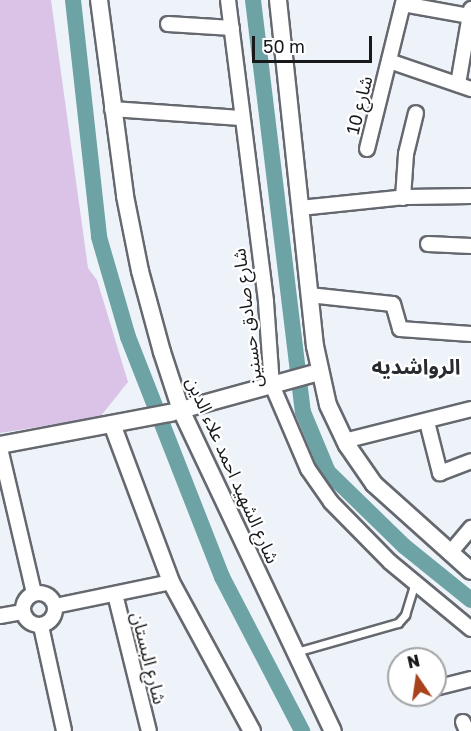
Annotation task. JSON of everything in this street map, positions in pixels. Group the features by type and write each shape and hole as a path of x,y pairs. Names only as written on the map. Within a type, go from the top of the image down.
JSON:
{"street":[{"name":"شارع الشهيد احمد علاء الدين","path":"99,0 112,109 140,271 176,411 333,731"},
{"name":"شارع صادق حسنين","path":"228,0 241,118 279,383 308,469 332,502 390,562 471,629"},
{"path":"278,0 309,295 314,373 344,441 374,484 471,571"},
{"path":"389,61 464,86 470,12 404,2"},
{"name":"شارع 10","path":"367,148 404,2"},
{"path":"168,24 232,28"},
{"path":"112,109 241,118"},
{"path":"403,198 406,154 416,113"},
{"path":"300,208 403,198 471,196"},
{"path":"428,244 471,246"},
{"path":"309,295 393,304 400,329 471,334"},
{"path":"34,593 0,446 176,411 314,373"},
{"path":"344,441 471,410"},
{"path":"427,422 440,473 471,461"},
{"path":"117,423 171,582 252,731"},
{"path":"450,553 471,528"},
{"path":"55,606 171,582"},
{"path":"34,593 50,597 55,606 54,617 41,626 31,624 22,612 24,603 34,593"},
{"name":"شارع البستان","path":"115,594 148,731"},
{"path":"0,616 22,612"},
{"path":"41,626 64,731"},
{"path":"447,685 471,679"}],"lane":[{"path":"294,652 398,623 405,615 415,583"}],"shaded area":[{"path":"0,0 51,0 88,268 97,280 128,382 100,417 0,433"}],"waterway":[{"path":"73,0 99,237 128,337 222,577 302,731"},
{"path":"253,0 303,412 328,472 404,546 471,600"}],"district":[{"name":"الرواشديه","path":"416,366"}]}
